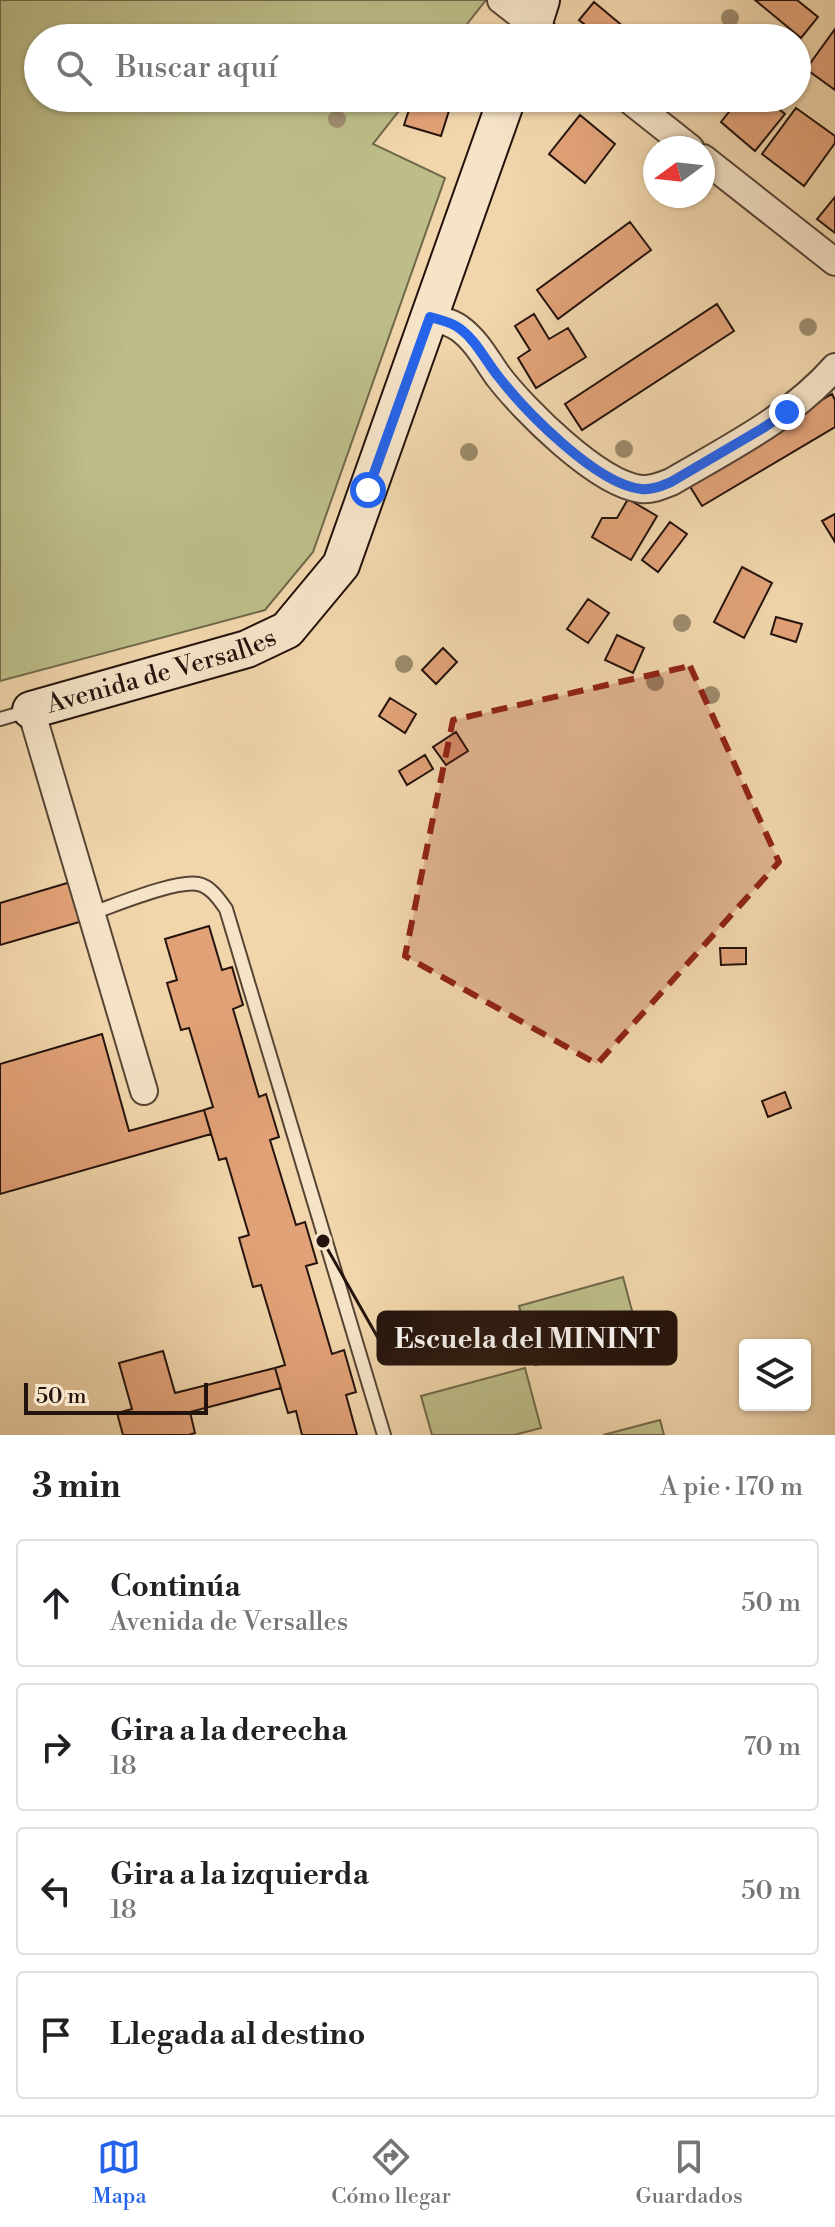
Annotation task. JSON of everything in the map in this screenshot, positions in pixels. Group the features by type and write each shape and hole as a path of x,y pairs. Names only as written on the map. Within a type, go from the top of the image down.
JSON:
{"street":[{"path":"501,0 537,24"},
{"name":"Avenida de Versalles","path":"16,714 247,649 287,630 341,565 502,112"},
{"path":"645,112 675,136"},
{"path":"715,167 835,262"},
{"path":"430,317 452,323 468,336 508,388 567,447 621,483 645,490 671,482 763,428 812,392 835,367"},
{"path":"16,714 92,913 144,1091"}],"lane":[{"path":"92,913 174,886 199,884 213,892 226,909 384,1435"}],"highlighted area":[{"path":"690,666 779,862 597,1064 405,956 453,720"}],"green space":[{"path":"0,0 486,0 467,24 24,24 24,112 398,112 373,144 445,178 313,552 265,610 0,681"},
{"path":"623,1277 639,1337 535,1365 519,1306"},
{"path":"525,1368 541,1428 514,1435 432,1435 421,1396"},
{"path":"660,1420 664,1435 603,1435"}],"building":[{"path":"755,0 797,0 818,17 811,26 784,24"},
{"path":"594,2 620,24 584,24 579,20"},
{"path":"835,29 835,90 811,73 811,62"},
{"path":"408,112 449,112 441,136 404,125"},
{"path":"729,112 785,114 755,151 721,122"},
{"path":"793,112 802,112 835,136 835,143 804,186 762,154"},
{"path":"580,115 615,144 585,183 549,154"},
{"path":"835,197 835,233 817,219"},
{"path":"630,222 651,250 558,319 537,290"},
{"path":"717,304 734,331 582,430 565,404"},
{"path":"534,314 549,339 568,328 586,357 536,388 518,358 530,350 515,326"},
{"path":"832,394 835,400 835,427 702,506 686,480"},
{"path":"628,499 657,516 631,560 592,537 602,518 617,518"},
{"path":"835,514 835,542 822,521"},
{"path":"670,522 687,534 658,572 642,560"},
{"path":"742,567 772,583 744,638 714,622"},
{"path":"588,599 609,613 588,643 567,629"},
{"path":"776,617 802,624 796,642 771,634"},
{"path":"617,635 644,648 633,673 605,660"},
{"path":"443,648 457,662 436,684 422,670"},
{"path":"390,698 416,714 405,733 379,716"},
{"path":"456,732 468,751 446,765 433,747"},
{"path":"425,755 433,769 407,785 399,771"},
{"path":"74,881 86,920 0,945 0,903"},
{"path":"209,926 222,970 232,967 243,1005 233,1009 259,1097 266,1094 279,1137 270,1140 296,1225 305,1222 317,1263 306,1266 332,1354 344,1350 356,1392 346,1395 357,1435 302,1435 296,1411 288,1413 275,1368 285,1365 261,1285 253,1287 239,1238 249,1235 226,1158 219,1160 204,1110 213,1107 189,1028 181,1030 167,983 177,980 165,939"},
{"path":"720,948 746,948 746,964 721,965"},
{"path":"102,1034 129,1131 204,1110 211,1134 0,1194 0,1064"},
{"path":"785,1092 791,1108 768,1117 762,1101"},
{"path":"163,1351 175,1393 275,1368 281,1388 190,1412 195,1433 189,1435 123,1435 117,1413 132,1409 119,1363"}],"place":[{"name":"Escuela del MININT","path":"323,1241"}],"route":[{"path":"368,490 430,317 460,328 508,388 567,447 632,487 645,490 671,482 787,412"}]}
